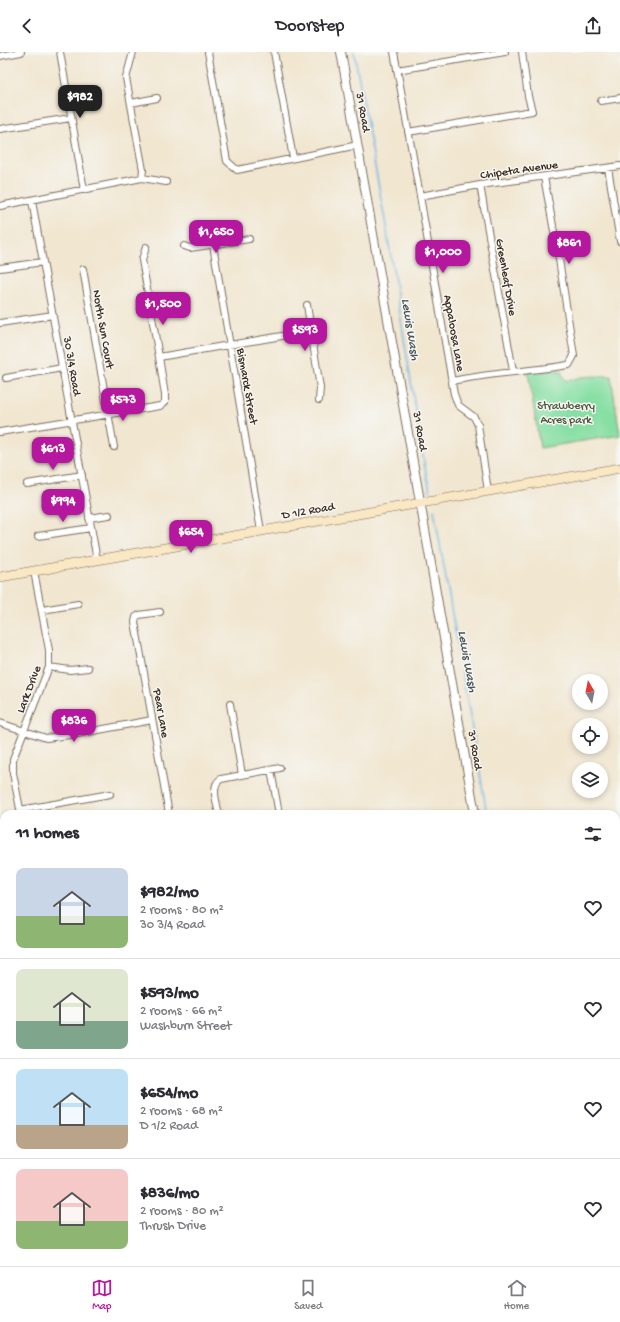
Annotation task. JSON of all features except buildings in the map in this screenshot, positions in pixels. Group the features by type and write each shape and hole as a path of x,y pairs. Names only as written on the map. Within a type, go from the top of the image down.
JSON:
{"main road":[{"name":"D 1/2 Road","path":"0,577 620,468"}],"street":[{"path":"0,56 22,52"},
{"path":"60,52 84,190"},
{"path":"133,52 126,78 132,103 143,170 142,178"},
{"path":"208,52 227,161 237,170 358,145"},
{"path":"274,52 293,158"},
{"name":"31 Road","path":"341,52 474,810"},
{"name":"Appaloosa Lane","path":"394,52 454,394 458,405 474,417 478,425 488,491"},
{"path":"397,70 505,52"},
{"path":"408,132 532,111 528,96 522,52"},
{"path":"132,103 157,98"},
{"path":"601,101 620,98"},
{"path":"0,129 71,118"},
{"name":"Chipeta Avenue","path":"420,196 480,185 620,166"},
{"path":"608,168 620,241"},
{"path":"452,381 513,371 546,369 569,365 574,356 558,253 544,177"},
{"path":"0,206 142,178 166,182"},
{"name":"Greenleaf Drive","path":"480,185 513,371"},
{"name":"30 3/4 Road","path":"32,200 97,560"},
{"path":"184,246 190,248 249,239"},
{"name":"Bismarck Street","path":"213,245 261,531"},
{"path":"0,432 160,406 165,402 159,357 142,260 146,247"},
{"path":"0,268 43,262"},
{"name":"North Sun Court","path":"83,269 114,447"},
{"path":"307,305 320,388 319,400"},
{"path":"0,323 53,315"},
{"path":"159,357 311,331"},
{"path":"6,378 62,368"},
{"path":"27,484 82,475"},
{"path":"89,518 109,514"},
{"path":"38,536 91,528"},
{"name":"Lark Drive","path":"21,810 13,773 13,759 49,667 49,650 34,571"},
{"path":"42,610 78,604"},
{"name":"Pear Lane","path":"160,612 136,617 135,622 168,810"},
{"path":"49,667 70,670 88,668"},
{"path":"230,704 242,775"},
{"path":"0,723 46,738 77,734 152,720"},
{"path":"218,810 215,789 216,783 221,779 280,768"},
{"path":"271,770 278,810"},
{"path":"31,810 110,794"}],"green space":[{"name":"Strawberry Acres park","path":"560,370 565,380 579,377 611,376 620,435 540,448 528,372"}],"waterway":[{"name":"Lewis Wash","path":"354,52 386,226 424,463 430,491"},
{"name":"Lewis Wash","path":"434,510 486,810"}]}
